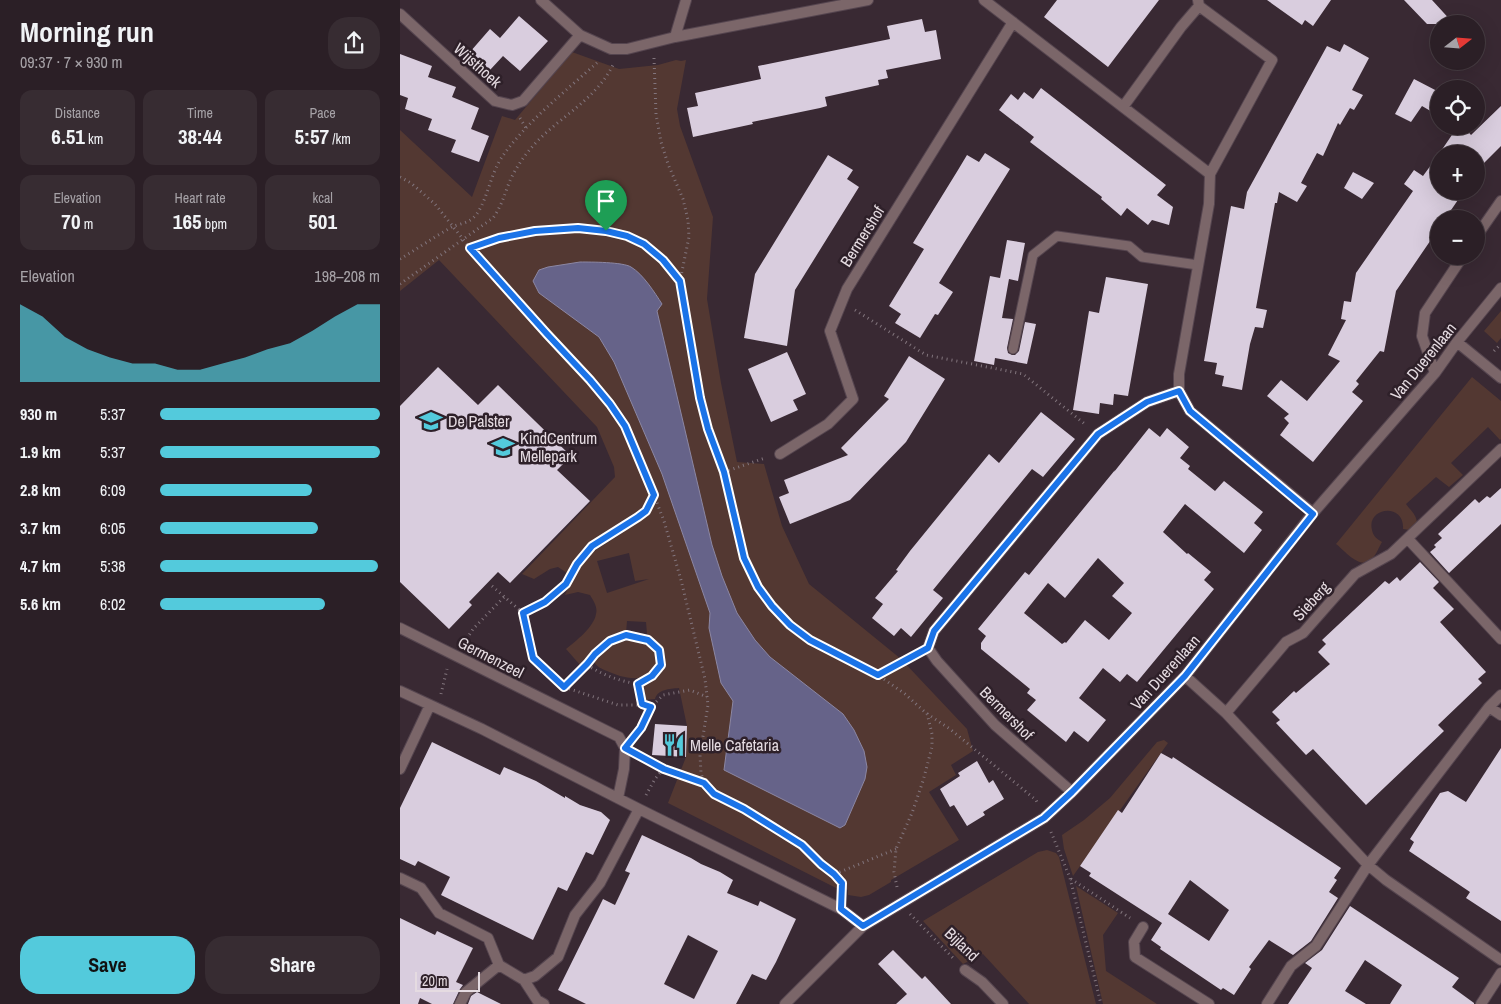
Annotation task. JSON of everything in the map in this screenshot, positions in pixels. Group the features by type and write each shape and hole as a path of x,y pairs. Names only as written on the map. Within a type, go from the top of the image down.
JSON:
{"street":[{"path":"541,0 580,35 611,49 627,49 675,37 868,0"},
{"path":"675,37 686,0"},
{"path":"984,0 1210,174"},
{"path":"1123,106 1198,3 1272,60 1210,174 1209,204 1179,374 1179,391 1190,411 1313,514"},
{"name":"Wijsthoek","path":"400,14 495,101 512,105 523,101 580,35"},
{"name":"Bermershof","path":"780,454 828,424 852,399 830,331 847,289 1013,22"},
{"path":"1485,224 1501,201"},
{"path":"1435,373 1422,336 1425,313 1457,265"},
{"name":"Van Duerenlaan","path":"785,1004 863,926 1044,818 1072,792 1185,676 1313,514 1435,373 1457,342 1501,288"},
{"path":"1457,342 1501,378"},
{"path":"928,648 934,631 1098,434 1147,402 1179,391"},
{"name":"Sieberg","path":"1226,713 1286,642 1304,633 1355,574 1392,554 1501,449"},
{"path":"1408,540 1501,639"},
{"name":"Germenzeel","path":"400,628 619,737 625,748"},
{"name":"Bermershof","path":"928,648 937,661 995,725 1072,792"},
{"path":"1185,676 1226,713 1368,865 1386,880 1501,960"},
{"path":"400,691 482,729 841,909 863,926"},
{"path":"1267,1004 1291,966 1316,946 1368,865 1489,707 1501,695"},
{"path":"400,769 430,706"},
{"path":"1489,707 1501,716"},
{"path":"618,798 624,769 625,748"},
{"path":"524,980 535,976 558,957 575,916 600,883 639,809"},
{"path":"400,878 421,888 439,913 488,938 499,965 524,980 537,1000 544,1004"},
{"path":"1142,927 1134,942 1135,957 1209,1004"},
{"path":"460,1004 466,992 499,965"},
{"name":"Bijland","path":"965,970 982,982 1003,1004"},
{"path":"1481,1004 1501,973"}],"lane":[{"path":"1013,349 1033,255 1056,236 1129,246 1142,256 1198,265"}],"path":[{"path":"653,42 656,114 661,142 683,199 688,220 689,237 680,281 700,398 708,429 724,472 744,558 758,587 772,606 790,625 810,640 878,675 926,713 932,734 932,747 912,813 896,849 894,872 900,904"},
{"path":"400,260 453,226 465,223 473,218 483,202 492,174 512,144 526,128 611,49"},
{"path":"400,284 493,218 500,208 510,182 531,147 586,100 601,83 613,65 611,49"},
{"path":"400,177 411,183 435,204 470,248 590,380 625,426 664,521 681,580 705,680 708,705 700,755 701,773 704,783 714,794 744,809 802,845 834,874 842,883 841,909"},
{"path":"470,248 499,238 535,231 578,228 606,231 627,236 644,244 663,260 680,281"},
{"path":"842,302 926,355 1023,374 1098,434"},
{"path":"724,472 760,460"},
{"path":"523,613 545,602 566,584 577,564 592,546 646,511 654,495"},
{"path":"492,586 523,613 533,658 564,687 618,705 642,704 651,707"},
{"path":"430,706 441,697 448,665 456,656 473,628 504,597"},
{"path":"564,687 595,654 610,641 626,635 648,640 659,650 661,665 652,676 638,684 621,681 598,672 587,664"},
{"path":"878,675 928,648"},
{"path":"638,684 642,704"},
{"path":"704,783 664,769 625,748 641,728 651,707 663,695 690,690 708,697"},
{"path":"639,809 655,779 664,769"},
{"path":"834,874 896,849"},
{"path":"1070,878 1142,927"},
{"name":"Bijland","path":"900,904 965,970"}],"shaded area":[{"path":"572,52 619,69 686,60 677,109 680,126 713,217 707,299 737,462 764,464 782,526 809,584 901,659 967,729 973,751 951,765 956,775 929,792 959,840 869,895 861,897 848,895 848,890 839,886 838,889 668,803 686,757 687,726 679,688 664,690 655,699 644,700 644,682 654,678 660,672 663,665 658,645 647,634 646,622 627,621 626,633 605,640 581,666 566,649 592,624 596,611 595,604 590,595 578,592 565,595 572,579 591,553 624,532 622,522 591,544 567,573 558,567 550,569 534,579 522,574 615,477 614,467 597,427 439,260 400,291 400,130 472,197 502,116 515,120","holes":["629,553 635,581 649,579 607,593 597,561"]},
{"path":"580,262 614,263 631,267 644,279 662,304 657,311 712,545 737,613 755,640 770,657 843,714 854,730 864,751 867,767 865,779 845,825 840,828 724,770 733,701 721,683 709,628 710,613 662,474 614,362 599,337 539,293 533,281 539,270"},
{"path":"1501,311 1501,338 1497,343 1484,331"},
{"path":"1472,377 1501,401 1501,439 1488,427 1451,463 1463,475 1449,487 1436,477 1406,504 1417,521 1417,524 1410,530 1403,529 1402,520 1392,511 1380,512 1375,516 1372,522 1373,532 1382,542 1368,562 1363,563 1353,559 1336,544"},
{"path":"634,640 647,644 656,653 656,664 647,675 641,678 620,676 601,669 594,662 610,645 617,642"},
{"path":"1164,740 1168,743 1073,876 1064,849 1062,835 1084,820 1110,798 1157,742"},
{"path":"1047,850 1056,853 1059,857 1096,1004 1029,1004 983,954 963,964 923,921 1038,852"},
{"path":"1076,886 1118,913 1103,935 1106,971 1157,1004 1103,1004"}],"building":[{"path":"1057,0 1159,0 1108,67 1044,17"},
{"path":"1267,0 1331,0 1313,26 1305,20 1302,25"},
{"path":"1404,0 1432,0 1446,15 1430,15 1430,24 1427,24"},
{"path":"519,16 548,41 520,71 503,56 490,70 470,52 490,29 500,38"},
{"path":"922,19 925,32 936,30 941,59 886,70 888,78 878,80 879,85 825,97 827,106 693,137 687,108 698,106 695,93 761,79 758,66 890,39 887,26"},
{"path":"1344,44 1369,58 1352,90 1363,95 1354,110 1350,108 1340,125 1338,123 1323,156 1317,153 1301,183 1307,186 1297,202 1279,192 1277,203 1275,203 1256,308 1267,310 1263,328 1255,327 1242,390 1222,386 1224,376 1215,374 1217,363 1204,361 1231,206 1244,209 1247,192 1327,46 1340,52"},
{"path":"400,54 432,66 428,77 456,87 452,97 479,108 471,129 489,136 479,162 451,152 456,140 428,130 432,119 405,109 408,98 400,95"},
{"path":"1414,79 1430,87 1430,111 1422,106 1411,122 1395,114"},
{"path":"1041,88 1166,185 1157,195 1173,207 1169,225 1152,220 1148,225 1127,208 1121,216 1101,199 1102,197 1030,142 1034,137 999,110 1011,94 1018,100 1024,92 1033,99"},
{"path":"1501,106 1501,146 1485,162 1485,145 1445,145 1452,135 1485,135 1485,121"},
{"path":"985,153 1010,169 939,283 953,292 938,315 935,314 920,338 895,323 901,314 889,306 924,249 913,243 967,155 979,162"},
{"path":"828,155 853,170 847,179 859,187 795,290 787,346 744,338 755,274"},
{"path":"1430,166 1430,200 1458,200 1451,210 1430,210 1430,241 1396,291 1384,352 1380,351 1356,381 1359,384 1352,392 1363,401 1313,462 1280,435 1289,423 1284,418 1289,414 1267,396 1281,380 1307,401 1340,361 1328,355 1346,320 1341,319 1344,301 1351,302 1356,273 1413,191 1404,184 1414,170 1423,176"},
{"path":"1353,172 1374,183 1362,199 1344,188"},
{"path":"1007,240 1025,243 1018,281 1009,279 1002,318 1013,319 1007,348 1008,353 1015,355 1019,351 1025,322 1036,324 1027,364 995,358 994,365 974,361 990,276 1000,278"},
{"path":"1106,277 1148,284 1128,396 1114,394 1113,405 1100,403 1099,414 1073,410 1089,311 1099,313"},
{"path":"787,352 806,394 793,400 798,410 771,422 748,369"},
{"path":"909,356 945,379 906,442 850,500 790,524 779,497 789,493 784,480 848,455 841,448 889,399 884,396"},
{"name":"KindCentrum Mellepark","path":"438,367 478,405 498,385 571,456 557,470 590,501 510,583 498,572 469,602 472,605 449,629 400,582 400,406"},
{"path":"1041,412 1075,439 1043,477 1032,469 933,590 943,598 911,637 901,628 894,636 872,618 883,604 875,598 898,571 896,570 910,551 989,454 999,463"},
{"path":"1149,428 1160,437 1167,428 1189,447 1180,458 1190,466 1188,469 1215,491 1224,481 1263,512 1254,523 1262,530 1244,553 1185,504 1163,532 1187,554 1211,572 1204,580 1214,589 1137,682 1127,674 1120,682 1103,668 1079,698 1106,720 1088,742 1074,731 1066,742 1027,710 1036,700 1027,693 1030,689 981,649 981,643 986,636 978,629 1025,572 1029,575 1115,470 1114,472","holes":["1098,558 1124,583 1112,596 1132,613 1109,640 1085,620 1066,643 1062,644 1024,613 1048,583 1065,598"]},
{"path":"1501,488 1501,524 1449,573 1430,552 1436,547 1434,545 1442,538 1438,534 1475,499 1479,503 1487,496 1490,498"},
{"path":"1420,562 1439,582 1433,588 1454,609 1440,622 1486,672 1478,679 1482,683 1438,725 1444,731 1366,805 1313,749 1306,755 1276,723 1280,720 1272,712 1294,691 1296,693 1330,664 1318,652 1326,644 1322,640 1385,581 1389,584 1397,577 1400,581"},
{"path":"655,724 687,726 686,757 652,755"},
{"path":"432,742 500,775 504,767 536,781 565,798 565,796 580,805 601,812 610,820 593,855 586,852 567,891 558,887 533,940 441,895 450,877 418,861 415,866 400,859 400,808"},
{"path":"1501,748 1501,921 1466,898 1470,892 1409,851 1414,842 1410,839 1440,793 1448,791 1466,802"},
{"path":"1161,753 1172,759 1173,757 1341,868 1334,878 1337,880 1329,892 1338,898 1311,941 1293,955 1269,940 1249,967 1251,969 1234,995 1223,988 1221,990 1160,949 1161,947 1151,940 1162,923 1089,876 1091,873 1080,866 1118,810 1122,813","holes":["1190,880 1229,910 1209,941 1168,914"]},
{"path":"977,761 989,783 993,780 1004,799 983,812 985,815 967,826 954,805 950,807 940,789 960,776 958,773"},
{"path":"642,835 733,880 727,893 758,906 760,901 796,919 766,980 752,974 736,1004 586,1004 558,990 603,899 615,905 630,873 625,871","holes":["688,935 718,951 694,999 664,984"]},
{"path":"1350,906 1459,978 1452,987 1474,1004 1390,1004 1402,985 1365,960 1345,991 1366,1004 1288,1004 1312,968 1305,963 1322,950"},
{"path":"400,918 435,935 437,931 473,948 456,982 463,985 453,1004 432,1004 420,998 418,1004 400,1004"},
{"path":"893,950 922,979 925,976 951,1004 896,1004 907,994 878,964"},
{"path":"477,992 501,1004 468,1004 471,996"}],"place":[{"name":"De Palster","path":"431,421"},
{"name":"KindCentrum Mellepark","path":"503,447"},
{"name":"Melle Cafetaria","path":"674,745"}],"route":[{"path":"578,228 606,231 627,236 644,244 663,260 680,281 700,398 708,429 724,472 744,558 758,587 772,606 790,625 810,640 878,675 928,648 934,631 1098,434 1147,402 1179,391 1190,411 1313,514 1185,676 1072,792 1044,818 863,926 841,909 842,883 802,845 744,809 714,794 704,783 664,769 625,748 641,728 651,707 642,704 638,684 652,676 661,665 659,650 648,640 626,635 610,641 564,687 533,658 523,613 545,602 566,584 577,564 592,546 646,511 654,495 625,426 610,404 470,248 499,238 535,231 578,228"}]}
